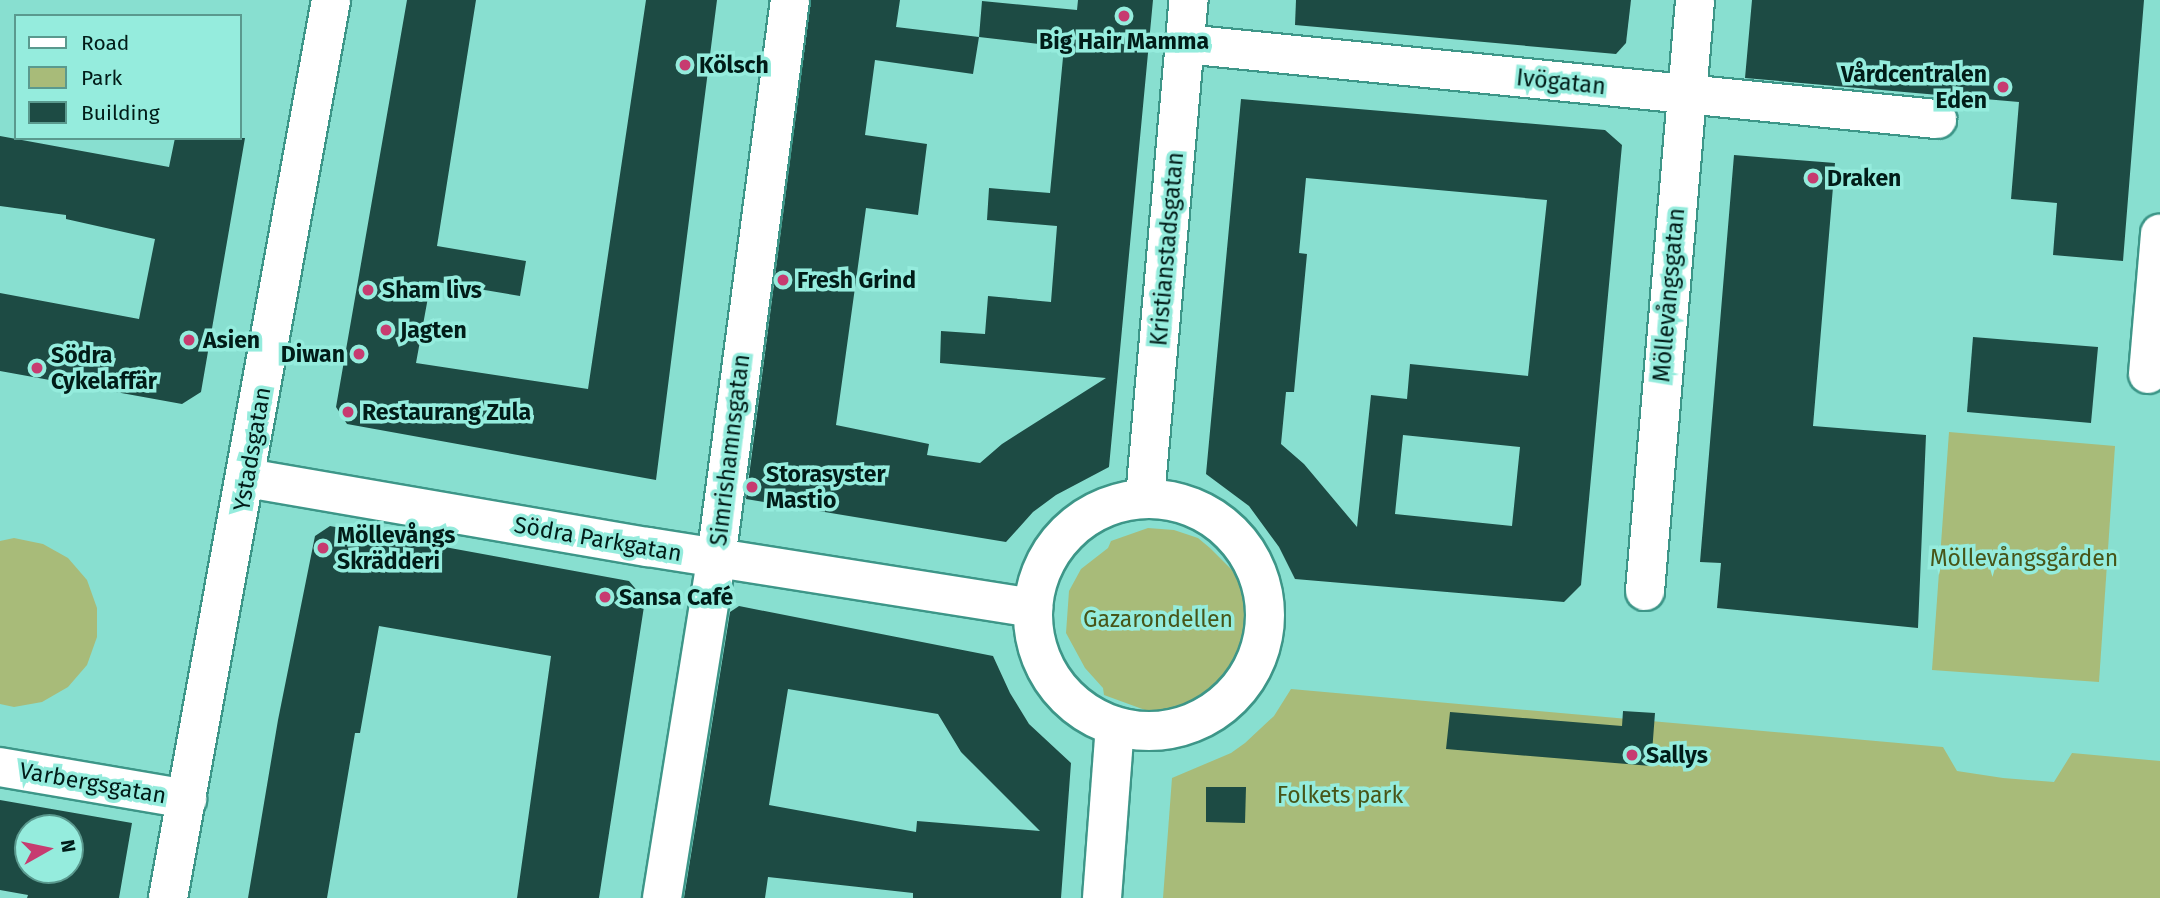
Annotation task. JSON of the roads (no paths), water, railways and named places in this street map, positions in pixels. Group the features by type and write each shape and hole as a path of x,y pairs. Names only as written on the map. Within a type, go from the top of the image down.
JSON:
{"street":[{"name":"Ystadsgatan","path":"168,898 247,478 331,0"},
{"name":"Simrishamnsgatan","path":"662,898 716,559 790,0"},
{"name":"Kristianstadsgatan","path":"1145,498 1189,0"},
{"name":"Möllevångsgatan","path":"1645,591 1695,0"},
{"name":"Ivögatan","path":"1185,44 1937,119"},
{"path":"2148,374 2160,234"},
{"name":"Södra Parkgatan","path":"247,478 716,559 1033,608"},
{"path":"1145,498 1173,501 1198,510 1222,524 1241,544 1255,568 1263,594 1264,622 1260,648 1250,671 1234,692 1215,710 1192,722 1167,729 1141,730 1115,726 1069,700 1045,667 1034,636 1033,608 1040,573 1066,532 1080,520 1116,503 1145,498"},
{"path":"1102,898 1115,726"},
{"name":"Varbergsgatan","path":"0,766 187,799"}],"place":[{"name":"Big Hair Mamma","path":"1124,16"},
{"name":"Kölsch","path":"685,65"},
{"name":"Vårdcentralen Eden","path":"2003,87"},
{"name":"Draken","path":"1813,178"},
{"name":"Fresh Grind","path":"783,280"},
{"name":"Sham livs","path":"368,290"},
{"name":"Jagten","path":"386,330"},
{"name":"Asien","path":"189,340"},
{"name":"Diwan","path":"359,354"},
{"name":"Södra Cykelaffär","path":"37,368"},
{"name":"Restaurang Zula","path":"348,412"},
{"name":"Storasyster Mastio","path":"752,487"},
{"name":"Möllevångs Skrädderi","path":"323,548"},
{"name":"Sansa Café","path":"605,597"},
{"name":"Sallys","path":"1632,755"}],"park label":[{"name":"Möllevångsgården","path":"2024,558"},
{"name":"Gazarondellen","path":"1158,619"},
{"name":"Folkets park","path":"1340,795"}]}
